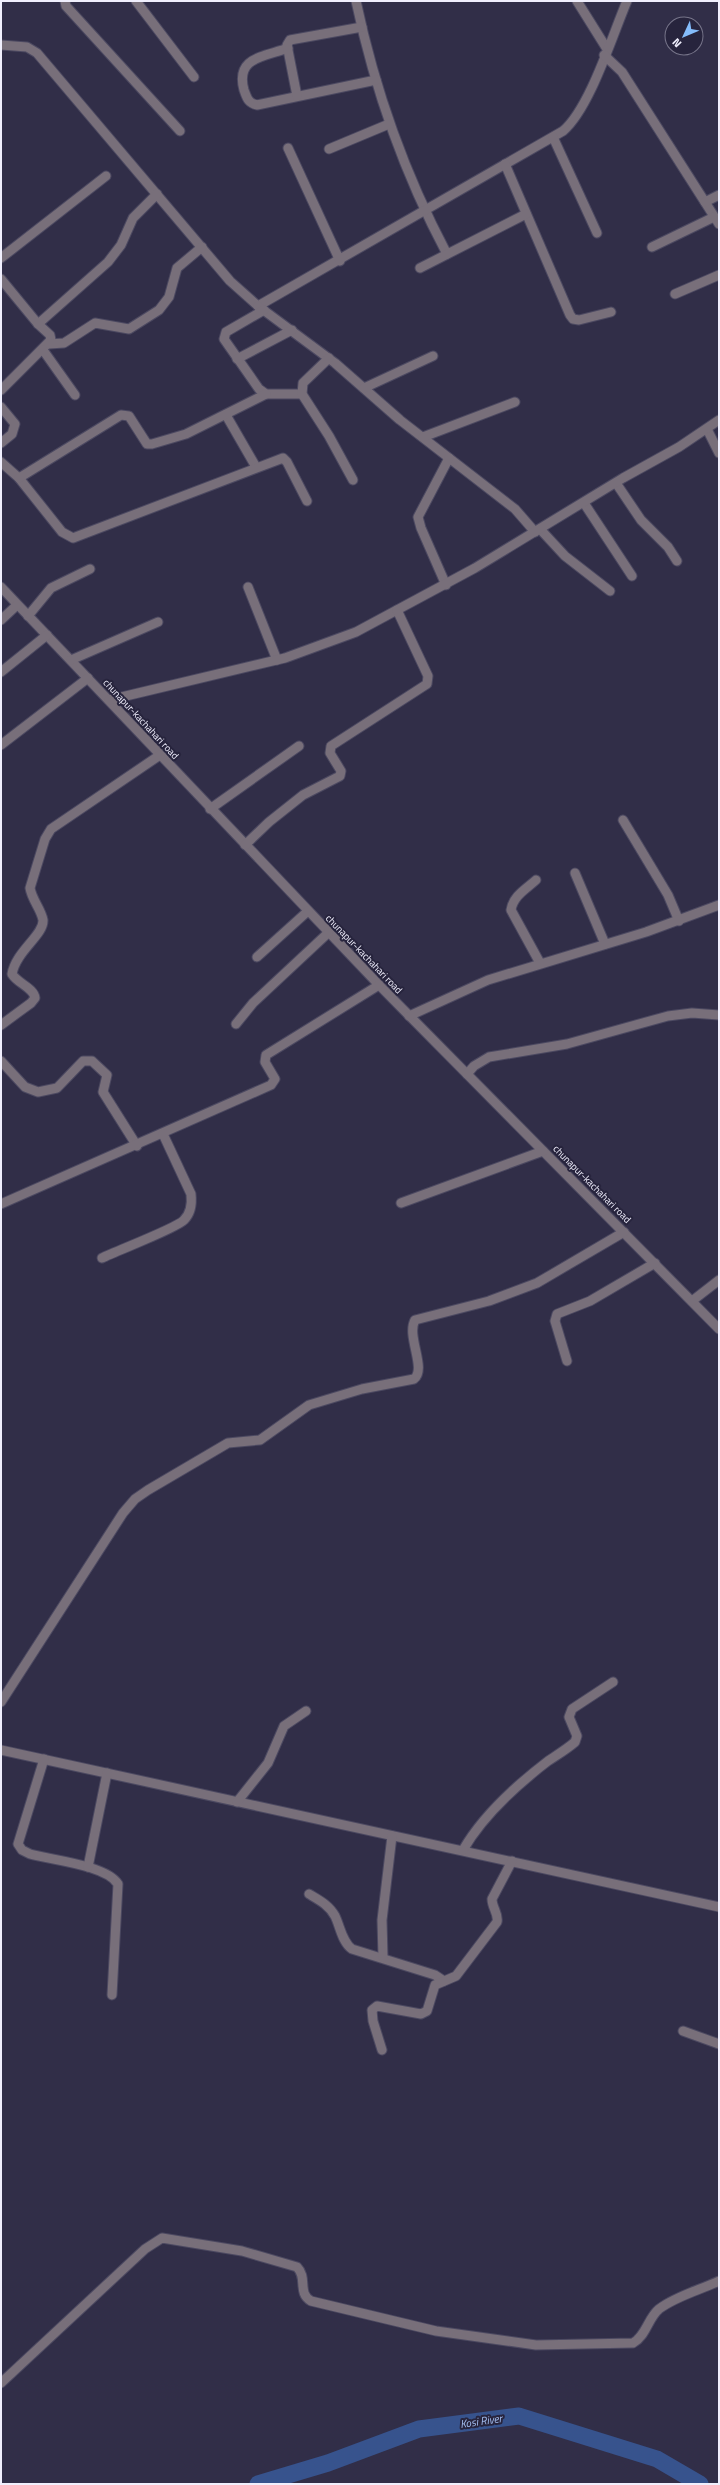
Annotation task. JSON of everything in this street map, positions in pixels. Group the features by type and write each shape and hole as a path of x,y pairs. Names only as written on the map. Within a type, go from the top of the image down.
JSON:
{"street":[{"path":"65,1 66,6 180,131"},
{"path":"136,1 194,77"},
{"path":"356,1 389,124 423,209 447,254"},
{"path":"577,1 606,52 622,72 717,221 652,247"},
{"path":"266,394 255,386 223,335 261,308 423,209 553,137 571,124 594,83 627,1"},
{"path":"297,96 287,45 293,38 362,27"},
{"path":"1,45 27,47 37,53 230,281 261,308 329,358 422,437 515,509 565,556 610,591"},
{"path":"288,48 249,62 241,74 248,100 252,104 257,105 376,80"},
{"path":"329,149 389,124"},
{"path":"553,137 597,233"},
{"path":"288,148 340,260"},
{"path":"505,164 565,307 573,319 611,312"},
{"path":"1,258 106,176"},
{"path":"38,324 108,262 121,245 133,218 157,194"},
{"path":"705,202 719,196"},
{"path":"420,268 526,214"},
{"path":"46,347 64,343 96,323 121,329 136,326 165,305 177,268 202,247"},
{"path":"675,294 719,275"},
{"path":"1,279 38,324 50,334 51,340 46,347 1,390"},
{"path":"237,359 292,330"},
{"path":"46,347 75,394"},
{"path":"364,388 433,356"},
{"path":"329,358 303,383 302,394 329,436 353,480"},
{"path":"19,478 121,415 129,416 147,444 152,444 186,434 266,394 302,394"},
{"path":"422,437 514,402"},
{"path":"1,407 15,424 12,434 1,443"},
{"path":"226,415 256,467"},
{"path":"109,700 277,660 356,632 446,585 679,447 719,420"},
{"path":"707,429 719,453"},
{"path":"446,585 418,517 449,458"},
{"path":"1,462 19,478 56,526 68,537 73,538 277,459 285,459 307,501"},
{"path":"616,483 641,520 668,547 678,561"},
{"path":"584,503 632,576"},
{"path":"28,616 51,588 90,570"},
{"name":"chunapur-kachahari road","path":"1,587 109,700 210,810 379,985 719,1329"},
{"path":"248,587 277,660"},
{"path":"1,620 17,605"},
{"path":"245,845 269,822 302,795 340,776 341,771 329,750 332,746 427,684 428,676 397,610"},
{"path":"71,660 158,622"},
{"path":"1,672 47,635"},
{"path":"1,745 88,678"},
{"path":"210,810 300,746"},
{"path":"1,1025 31,1003 35,998 33,992 12,974 15,961 41,931 43,926 41,913 30,888 31,880 47,834 83,805 160,755"},
{"path":"623,820 668,895 679,921"},
{"path":"574,873 605,944"},
{"path":"536,880 516,897 512,903 511,910 512,916 540,963"},
{"path":"409,1016 475,984 679,921 719,905"},
{"path":"257,957 308,911"},
{"path":"236,1024 253,1003 328,932"},
{"path":"1,1204 137,1146 271,1085 274,1079 265,1062 266,1055 379,985"},
{"path":"467,1074 474,1066 489,1058 567,1044 668,1016 692,1013 719,1015"},
{"path":"1,1061 25,1087 38,1092 57,1088 83,1061 92,1061 107,1075 103,1092 137,1146"},
{"path":"102,1258 178,1225 188,1215 192,1203 191,1194 163,1134"},
{"path":"401,1203 543,1151"},
{"path":"1,1702 123,1513 139,1496 228,1442 262,1439 295,1413 318,1401 376,1386 414,1379 418,1368 413,1330 416,1320 489,1301 537,1283 624,1232"},
{"path":"567,1362 555,1321 557,1314 590,1301 655,1263"},
{"path":"692,1302 719,1280"},
{"path":"463,1850 476,1830 496,1808 538,1769 575,1742 577,1736 569,1717 572,1709 613,1682"},
{"path":"237,1802 268,1763 284,1726 306,1711"},
{"path":"1,1750 719,1907"},
{"path":"44,1759 19,1841 20,1848 26,1852 46,1858 88,1867 113,1879 118,1884 112,1995"},
{"path":"88,1867 107,1773"},
{"path":"383,1957 382,1920 392,1836"},
{"path":"382,2050 371,2013 374,2007 421,2014 428,2008 435,1985 456,1976 497,1922 498,1918 492,1904 492,1899 512,1861"},
{"path":"308,1894 322,1902 333,1912 349,1947 435,1975 444,1981"},
{"path":"683,2032 719,2044"},
{"path":"1,2383 145,2249 162,2238 242,2251 297,2267 303,2277 303,2291 305,2298 311,2301 436,2331 536,2345 633,2343 640,2338 660,2308 719,2281"}],"waterway":[{"name":"Kosi River","path":"258,2484 328,2463 419,2429 519,2416 657,2459 700,2484"}]}
